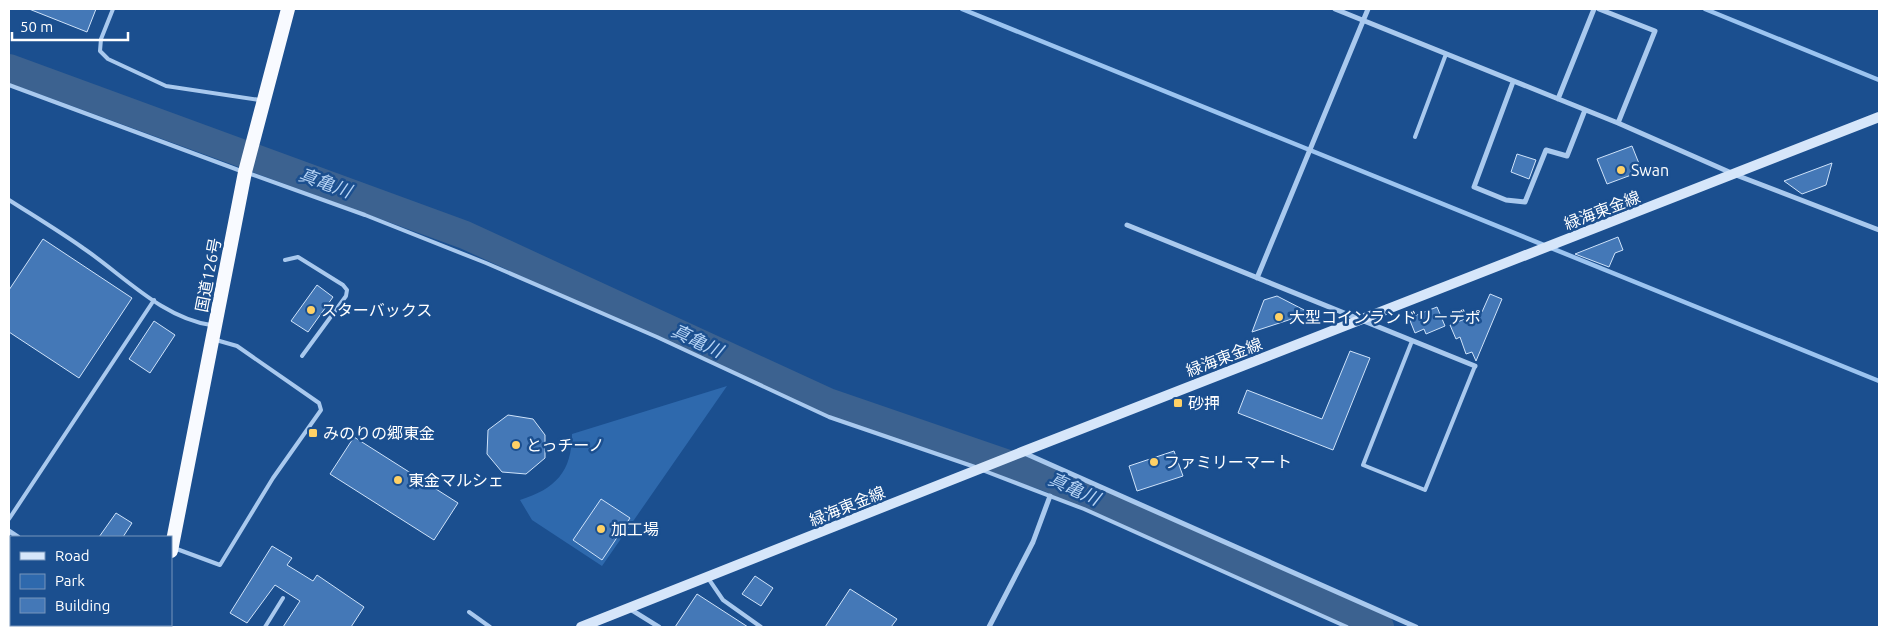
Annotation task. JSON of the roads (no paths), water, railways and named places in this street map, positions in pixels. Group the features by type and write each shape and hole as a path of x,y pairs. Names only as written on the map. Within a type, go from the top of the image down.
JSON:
{"highway":[{"name":"国道126号","path":"172,547 245,172 288,9"}],"main road":[{"name":"緑海東金線","path":"581,627 1022,452 1879,118"}],"street":[{"path":"1335,9 1618,123 1736,174 1879,230"},
{"path":"1257,278 1368,9"},
{"path":"1558,99 1594,9"},
{"path":"1599,9 1655,31 1618,123"},
{"path":"1513,82 1474,187 1506,200 1525,202 1546,150 1567,156 1585,110"},
{"path":"1127,226 1475,366"},
{"path":"1022,452 1416,627"},
{"path":"989,627 1032,542 1050,496"},
{"path":"630,609 659,627"}],"lane":[{"path":"113,9 101,39 100,51 108,60 166,86 264,101"},
{"path":"1415,137 1446,54"},
{"path":"9,85 365,215 486,263 657,336 829,417 980,469 1050,496 1188,554 1348,627"},
{"path":"9,200 84,249 154,300 186,319 214,332 319,403 321,410 273,478 220,565 172,547"},
{"path":"285,260 298,257 343,285 347,290 346,296 302,356"},
{"path":"9,519 154,300"},
{"path":"1412,341 1362,465 1425,490 1475,366"},
{"path":"708,578 723,600 760,627"},
{"path":"265,627 283,598"},
{"path":"469,612 490,627"}],"waterway":[{"path":"962,9 1879,381"},
{"path":"1705,9 1879,80"},
{"name":"真亀川","path":"9,68 465,235 828,402 1049,478 1380,627"}],"place":[{"name":"Swan","path":"1621,170"},
{"name":"スターバックス","path":"311,310"},
{"name":"大型コインランドリ－デポ","path":"1279,317"},
{"name":"砂押","path":"1178,403"},
{"name":"みのりの郷東金","path":"313,433"},
{"name":"とっチーノ","path":"516,445"},
{"name":"ファミリーマート","path":"1154,462"},
{"name":"東金マルシェ","path":"398,480"},
{"name":"加工場","path":"601,529"}]}
